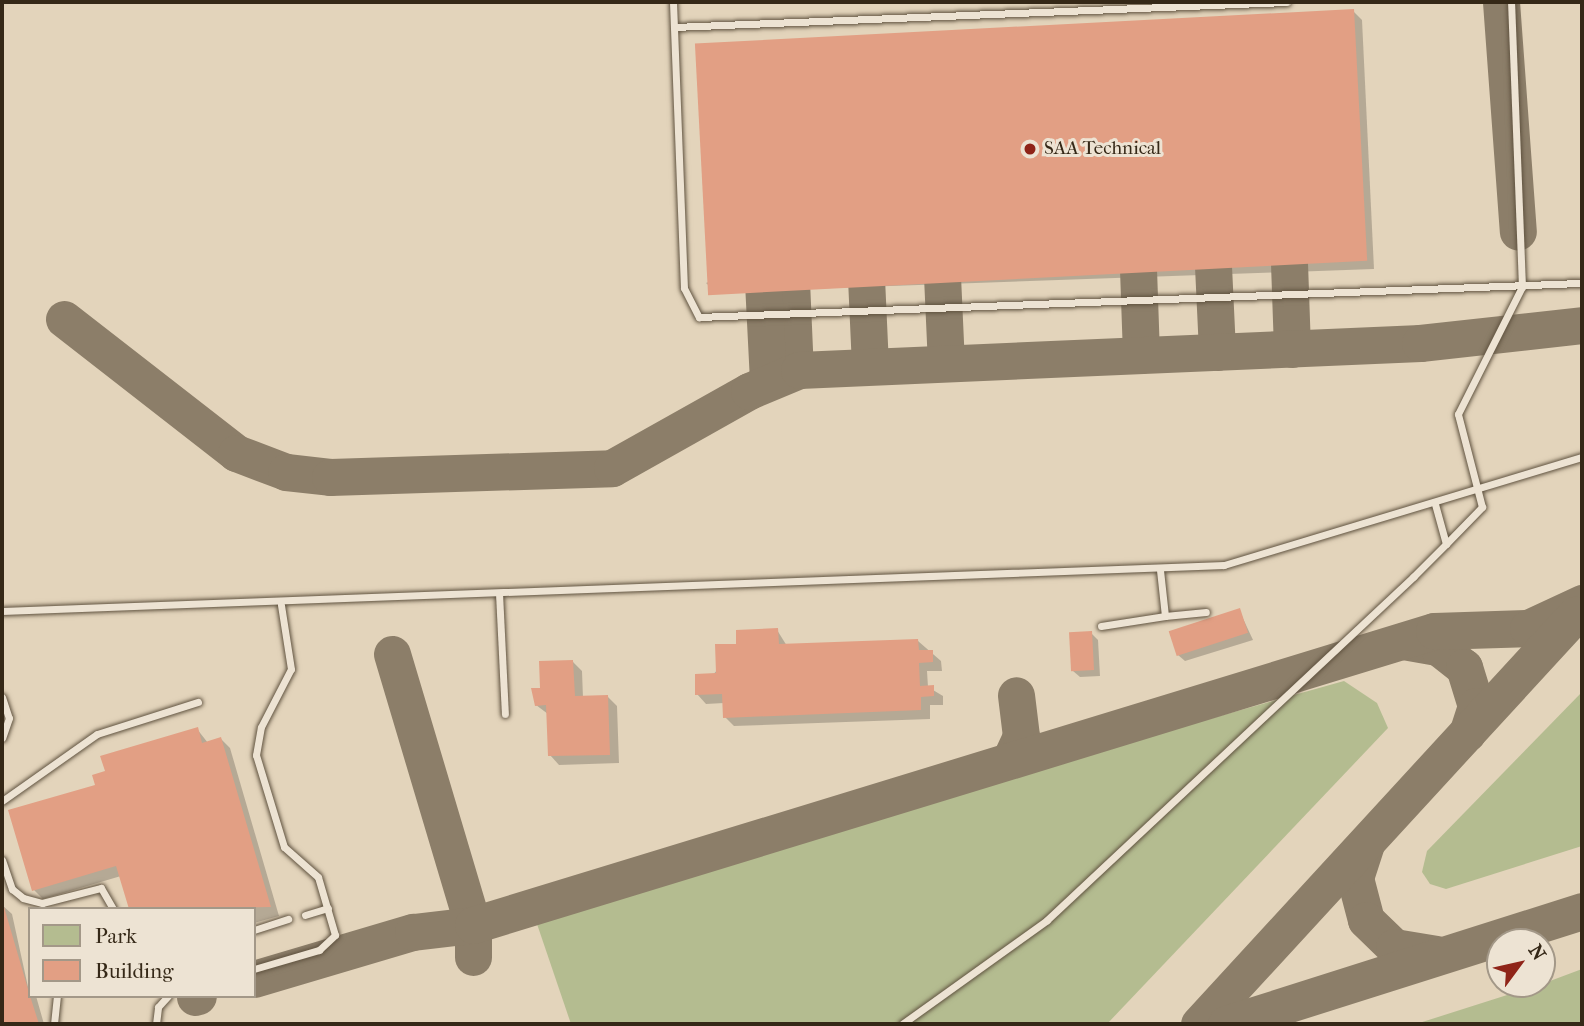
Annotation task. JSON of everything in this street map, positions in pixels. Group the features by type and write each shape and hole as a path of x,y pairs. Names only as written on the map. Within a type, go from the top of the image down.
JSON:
{"lane":[{"path":"673,2 684,288 699,317 1582,283"},
{"path":"674,27 1286,2"},
{"path":"902,1024 1055,913 1482,507 1457,419 1522,285 1511,2"},
{"path":"2,611 281,605 499,593 1160,570 1250,561 1582,457"},
{"path":"1436,504 1446,544"},
{"path":"1160,570 1165,616"},
{"path":"499,593 506,714"},
{"path":"256,969 332,943 328,908 314,871 284,847 256,755 261,727 291,669 281,605"},
{"path":"1101,626 1206,612"},
{"path":"2,697 9,718 2,738"},
{"path":"2,802 97,734 198,702"},
{"path":"2,860 15,892 43,906 101,888 112,907"},
{"path":"304,915 328,908"},
{"path":"256,929 288,919"},
{"path":"54,1024 57,998"},
{"path":"156,1024 158,1007 166,998"}],"green space":[{"path":"1344,681 1377,703 1388,728 1107,1024 571,1024 537,924 993,780"},
{"path":"1582,692 1582,846 1446,889 1430,884 1422,872 1427,851"},
{"path":"1582,969 1582,1024 1416,1024 1498,998 1556,998 1556,979"}],"building":[{"name":"SAA Technical","path":"1354,9 1367,261 708,295 695,44"},
{"path":"1240,608 1248,633 1177,656 1169,631"},
{"path":"778,628 779,644 918,639 919,650 933,650 933,662 919,663 920,686 934,685 934,696 921,697 921,710 723,718 722,694 695,695 695,674 716,673 715,644 736,644 736,630"},
{"path":"1092,631 1094,670 1071,671 1069,632"},
{"path":"573,660 575,696 608,695 610,755 548,756 546,705 535,706 531,688 540,688 539,661"},
{"path":"198,727 202,743 221,737 271,907 128,907 116,866 32,891 8,810 95,785 92,775 105,771 100,756"},
{"path":"2,900 28,989 28,998 31,998 39,1024 2,1024"}],"taxiway":[{"path":"1501,2 1518,231"},
{"path":"1289,263 1292,349"},
{"path":"1213,266 1217,352"},
{"path":"1138,269 1141,355"},
{"path":"942,276 946,363"},
{"path":"866,278 870,366"},
{"path":"791,281 795,371"},
{"path":"763,282 768,381"},
{"path":"64,319 236,453 286,472 330,477 612,468 749,391 799,370 1420,343 1582,325"},
{"path":"256,978 413,932 473,925 1434,631 1528,628 1582,603"},
{"path":"1199,1024 1575,615"},
{"path":"1403,641 1438,647 1464,667 1476,706 1467,733"},
{"path":"392,654 473,925 473,957"},
{"path":"1010,760 1021,736 1016,695"},
{"path":"1366,844 1355,878 1366,920 1394,947 1436,954"},
{"path":"1226,1024 1582,911"}],"place":[{"name":"SAA Technical","path":"1030,149"}]}
